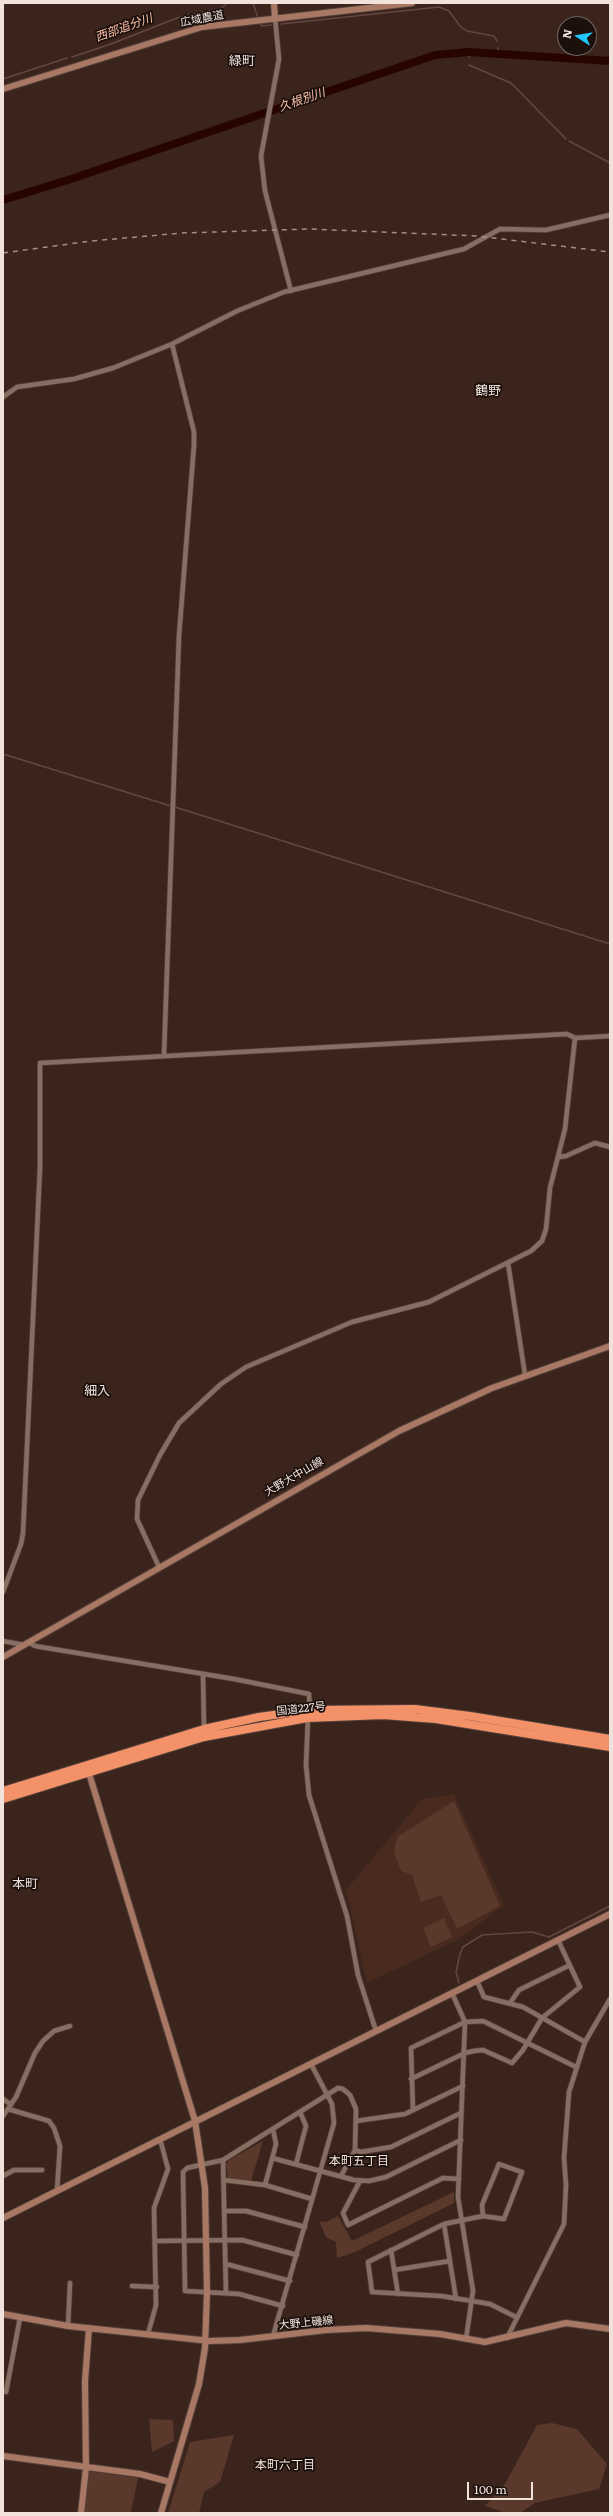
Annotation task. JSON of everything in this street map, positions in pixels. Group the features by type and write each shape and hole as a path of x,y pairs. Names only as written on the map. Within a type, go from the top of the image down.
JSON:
{"highway":[{"name":"国道227号","path":"3,1791 87,1768 259,1717 415,1710 470,1716 610,1739"},
{"name":"国道227号","path":"309,1714 383,1715 436,1719 610,1747"},
{"name":"国道227号","path":"3,1799 87,1768"}],"street":[{"path":"274,3 279,47 261,156 262,171 291,291"},
{"name":"広域農道","path":"3,89 188,31 258,20 412,3"},
{"path":"3,397 17,387 88,376 172,344 237,311 291,291 464,249 500,229 546,230 610,215"},
{"path":"164,1054 179,636 194,445 172,344"},
{"path":"3,1592 21,1544 23,1533 40,1168 40,1063 164,1054 567,1034 575,1038 610,1036"},
{"path":"159,1567 137,1519 138,1500 164,1448 179,1423 221,1384 246,1367 346,1324 376,1314 429,1302 530,1252 545,1234 550,1188 565,1129 575,1038"},
{"path":"559,1157 566,1156 595,1143 610,1147"},
{"path":"508,1263 526,1375"},
{"name":"大野大中山線","path":"3,1657 398,1431 492,1388 610,1346"},
{"path":"3,1641 203,1674 309,1694 306,1765 309,1795 343,1902 358,1975 376,2031"},
{"path":"203,1674 204,1733"},
{"path":"87,1768 195,2122 202,2163 208,2292 206,2341 199,2384 160,2513"},
{"path":"3,2218 452,1993 478,1982 610,1914"},
{"path":"411,2079 465,2053 483,2050 512,2063 542,2018 580,1986 558,1940"},
{"path":"510,2003 519,1990 570,1965"},
{"path":"478,1982 484,1997 523,2007 585,2042"},
{"path":"452,1993 465,2022 465,2053 458,2197 471,2276 472,2301 466,2339"},
{"path":"507,2338 516,2317 564,2224 566,2115 576,2067 585,2042 610,1999"},
{"path":"413,2110 411,2079 412,2048 465,2022 483,2021 527,2041 576,2067"},
{"path":"3,2116 16,2097 35,2053 43,2042 54,2031 70,2026"},
{"path":"273,2336 283,2306 334,2117 327,2095 311,2064"},
{"path":"356,2121 405,2114 463,2086"},
{"path":"283,2306 239,2294 185,2292 183,2172 187,2168 202,2163 223,2160 338,2088 343,2089 350,2095 356,2109 355,2150 341,2176"},
{"path":"3,2099 9,2106 50,2121 60,2146 58,2191"},
{"path":"296,2164 306,2126 300,2112"},
{"path":"355,2150 361,2152 391,2147 461,2113"},
{"path":"265,2185 276,2144 273,2129"},
{"path":"148,2334 156,2305 157,2287 154,2208 168,2169 160,2139"},
{"path":"272,2158 360,2181 386,2177 461,2140"},
{"path":"223,2160 226,2293"},
{"path":"483,2216 482,2205 499,2164 522,2172 504,2219 483,2216 444,2224 368,2262 372,2292 456,2299 490,2304 516,2317"},
{"path":"3,2176 14,2170 42,2170"},
{"path":"360,2181 343,2213 348,2225 443,2178 459,2178"},
{"path":"224,2180 265,2185 312,2199"},
{"path":"225,2211 246,2211 305,2227"},
{"path":"444,2224 456,2299"},
{"path":"155,2241 242,2240 297,2255"},
{"path":"391,2250 398,2294"},
{"path":"394,2270 450,2261"},
{"path":"226,2264 290,2280"},
{"path":"68,2326 70,2283"},
{"path":"132,2286 157,2287"},
{"name":"大野上磯線","path":"3,2314 68,2326 206,2341 240,2340 366,2328 440,2334 484,2342 507,2338 550,2325 566,2324 610,2329"},
{"path":"6,2392 20,2318"},
{"path":"81,2513 86,2468 85,2381 89,2328"},
{"path":"3,2456 140,2474 170,2482"}],"shaded area":[{"path":"454,1794 504,1905 459,1939 367,1983 346,1890 422,1799"},
{"path":"454,1801 500,1906 457,1929 441,1895 421,1902 412,1875 401,1871 394,1852 397,1837"},
{"path":"444,1918 452,1937 431,1947 423,1928"},
{"path":"263,2141 251,2181 228,2179 226,2164 229,2160"},
{"path":"454,2192 454,2203 353,2253 337,2258 336,2242 326,2237 319,2221 326,2222 338,2216 352,2241"},
{"path":"149,2419 173,2420 174,2441 152,2452"},
{"path":"552,2423 577,2429 607,2464 599,2489 535,2503 520,2513 506,2513 485,2506 505,2484 537,2425"},
{"path":"234,2435 220,2482 204,2492 199,2513 168,2513 190,2442"},
{"path":"88,2471 138,2478 131,2512 84,2513"}],"waterway":[{"name":"西部追分川","path":"72,57 111,44 177,18 221,8 228,3"},
{"name":"西部追分川","path":"253,3 258,18"},
{"name":"西部追分川","path":"281,24 439,7 449,11 460,26 467,31 494,36 497,41"},
{"name":"西部追分川","path":"259,22 262,26 271,25"},
{"name":"西部追分川","path":"498,48 498,53"},
{"name":"久根別川","path":"469,52 469,57"},
{"name":"久根別川","path":"3,200 71,179 435,55 469,52 610,61"},
{"name":"西部追分川","path":"3,79 67,58"},
{"path":"469,65 511,83 566,139"},
{"path":"569,141 610,163"},
{"path":"3,754 171,806"},
{"path":"175,807 610,944"},
{"path":"459,1983 456,1972 463,1947 482,1935 532,1932 549,1937 610,1906"}],"railway":[{"path":"3,253 91,241 182,233 309,229 477,236 610,252"}],"district":[{"name":"緑町","path":"242,61"},
{"name":"鶴野","path":"488,391"},
{"name":"細入","path":"97,1391"},
{"name":"本町","path":"25,1884"},
{"name":"本町五丁目","path":"359,2161"},
{"name":"本町六丁目","path":"285,2465"}]}
